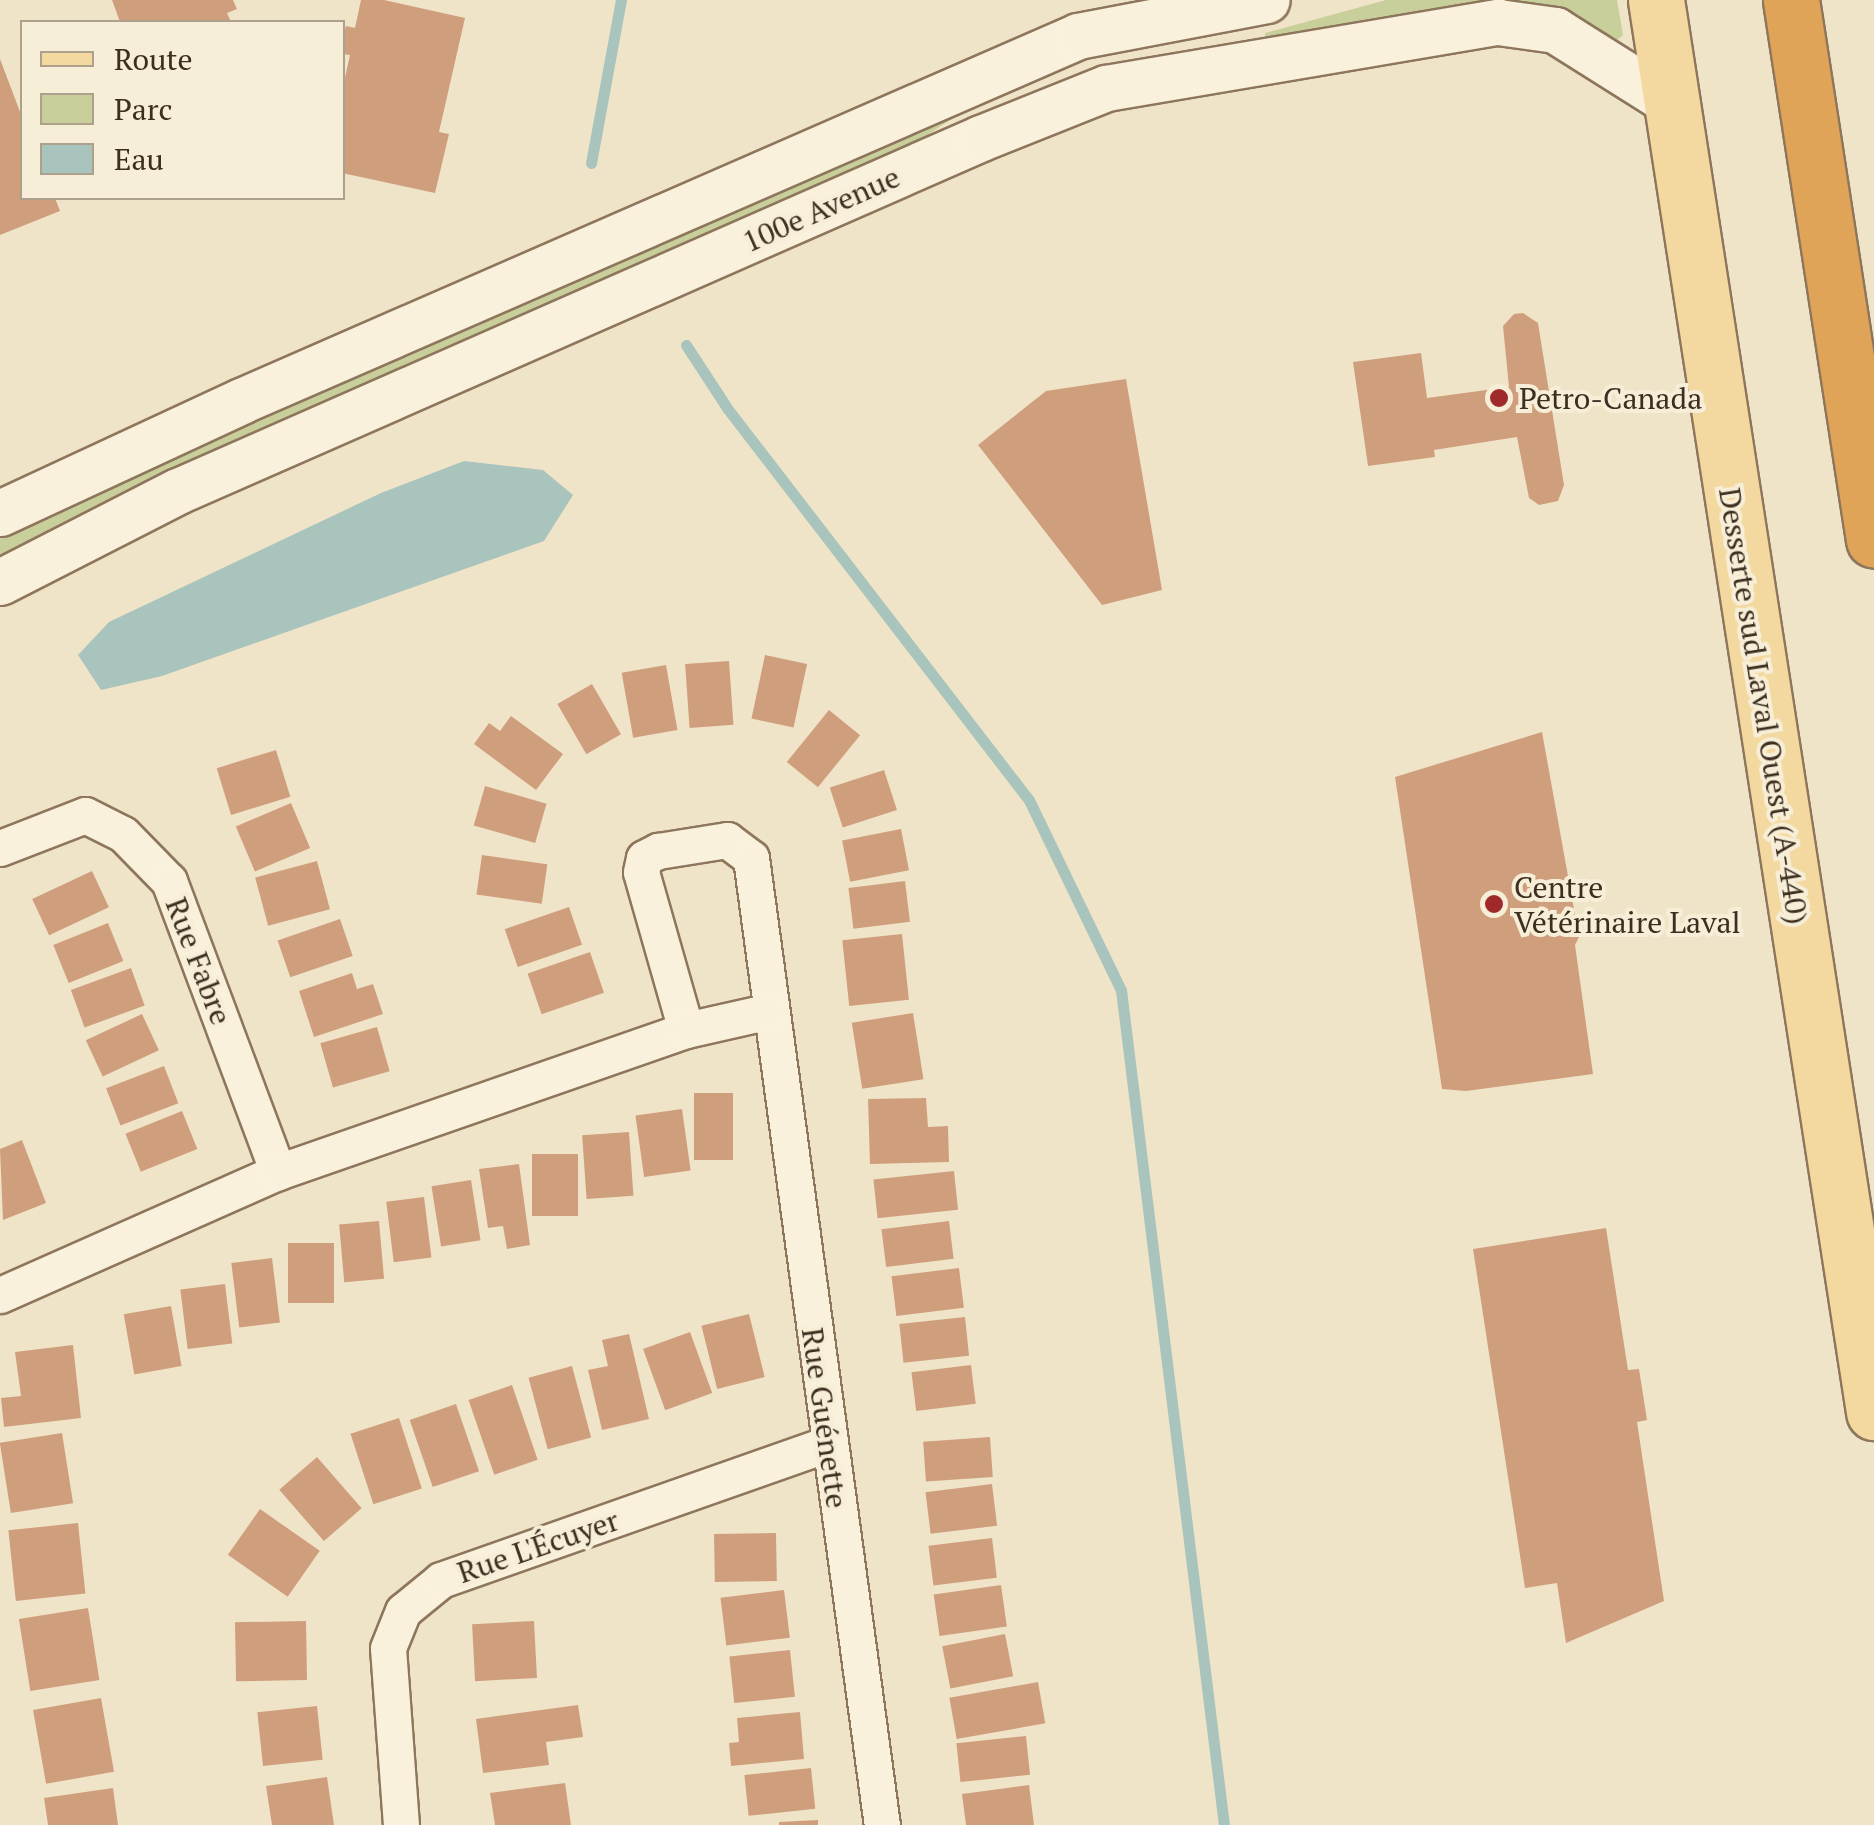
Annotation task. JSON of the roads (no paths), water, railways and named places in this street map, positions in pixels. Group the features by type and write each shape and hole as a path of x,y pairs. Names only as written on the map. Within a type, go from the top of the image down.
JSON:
{"highway":[{"path":"1790,0 1874,540"}],"main road":[{"name":"Desserte sud Laval Ouest (A-440)","path":"1656,0 1874,1412"}],"street":[{"name":"100e Avenue","path":"0,513 258,394 1078,36 1267,0"},
{"name":"100e Avenue","path":"0,582 196,483 982,138 1106,88 1498,22 1538,26 1570,37 1670,103"},
{"name":"Rue Fabre","path":"0,848 85,815 123,834 169,882 278,1172"},
{"name":"Rue Guénette","path":"686,1030 641,872 644,858 658,851 728,840 752,858 882,1825"},
{"path":"0,1294 278,1172 686,1030 770,1011"},
{"name":"Rue L'Écuyer","path":"401,1825 388,1648 403,1612 441,1580 828,1443"}],"water":[{"path":"464,461 543,470 573,495 544,541 162,676 101,690 78,655 109,622 381,493"}],"waterway":[{"path":"591,163 621,0"},
{"path":"686,345 727,408 1029,800 1121,990 1224,1825"}],"place":[{"name":"Petro-Canada","path":"1499,398"},
{"name":"Centre Vétérinaire Laval","path":"1494,904"}]}
